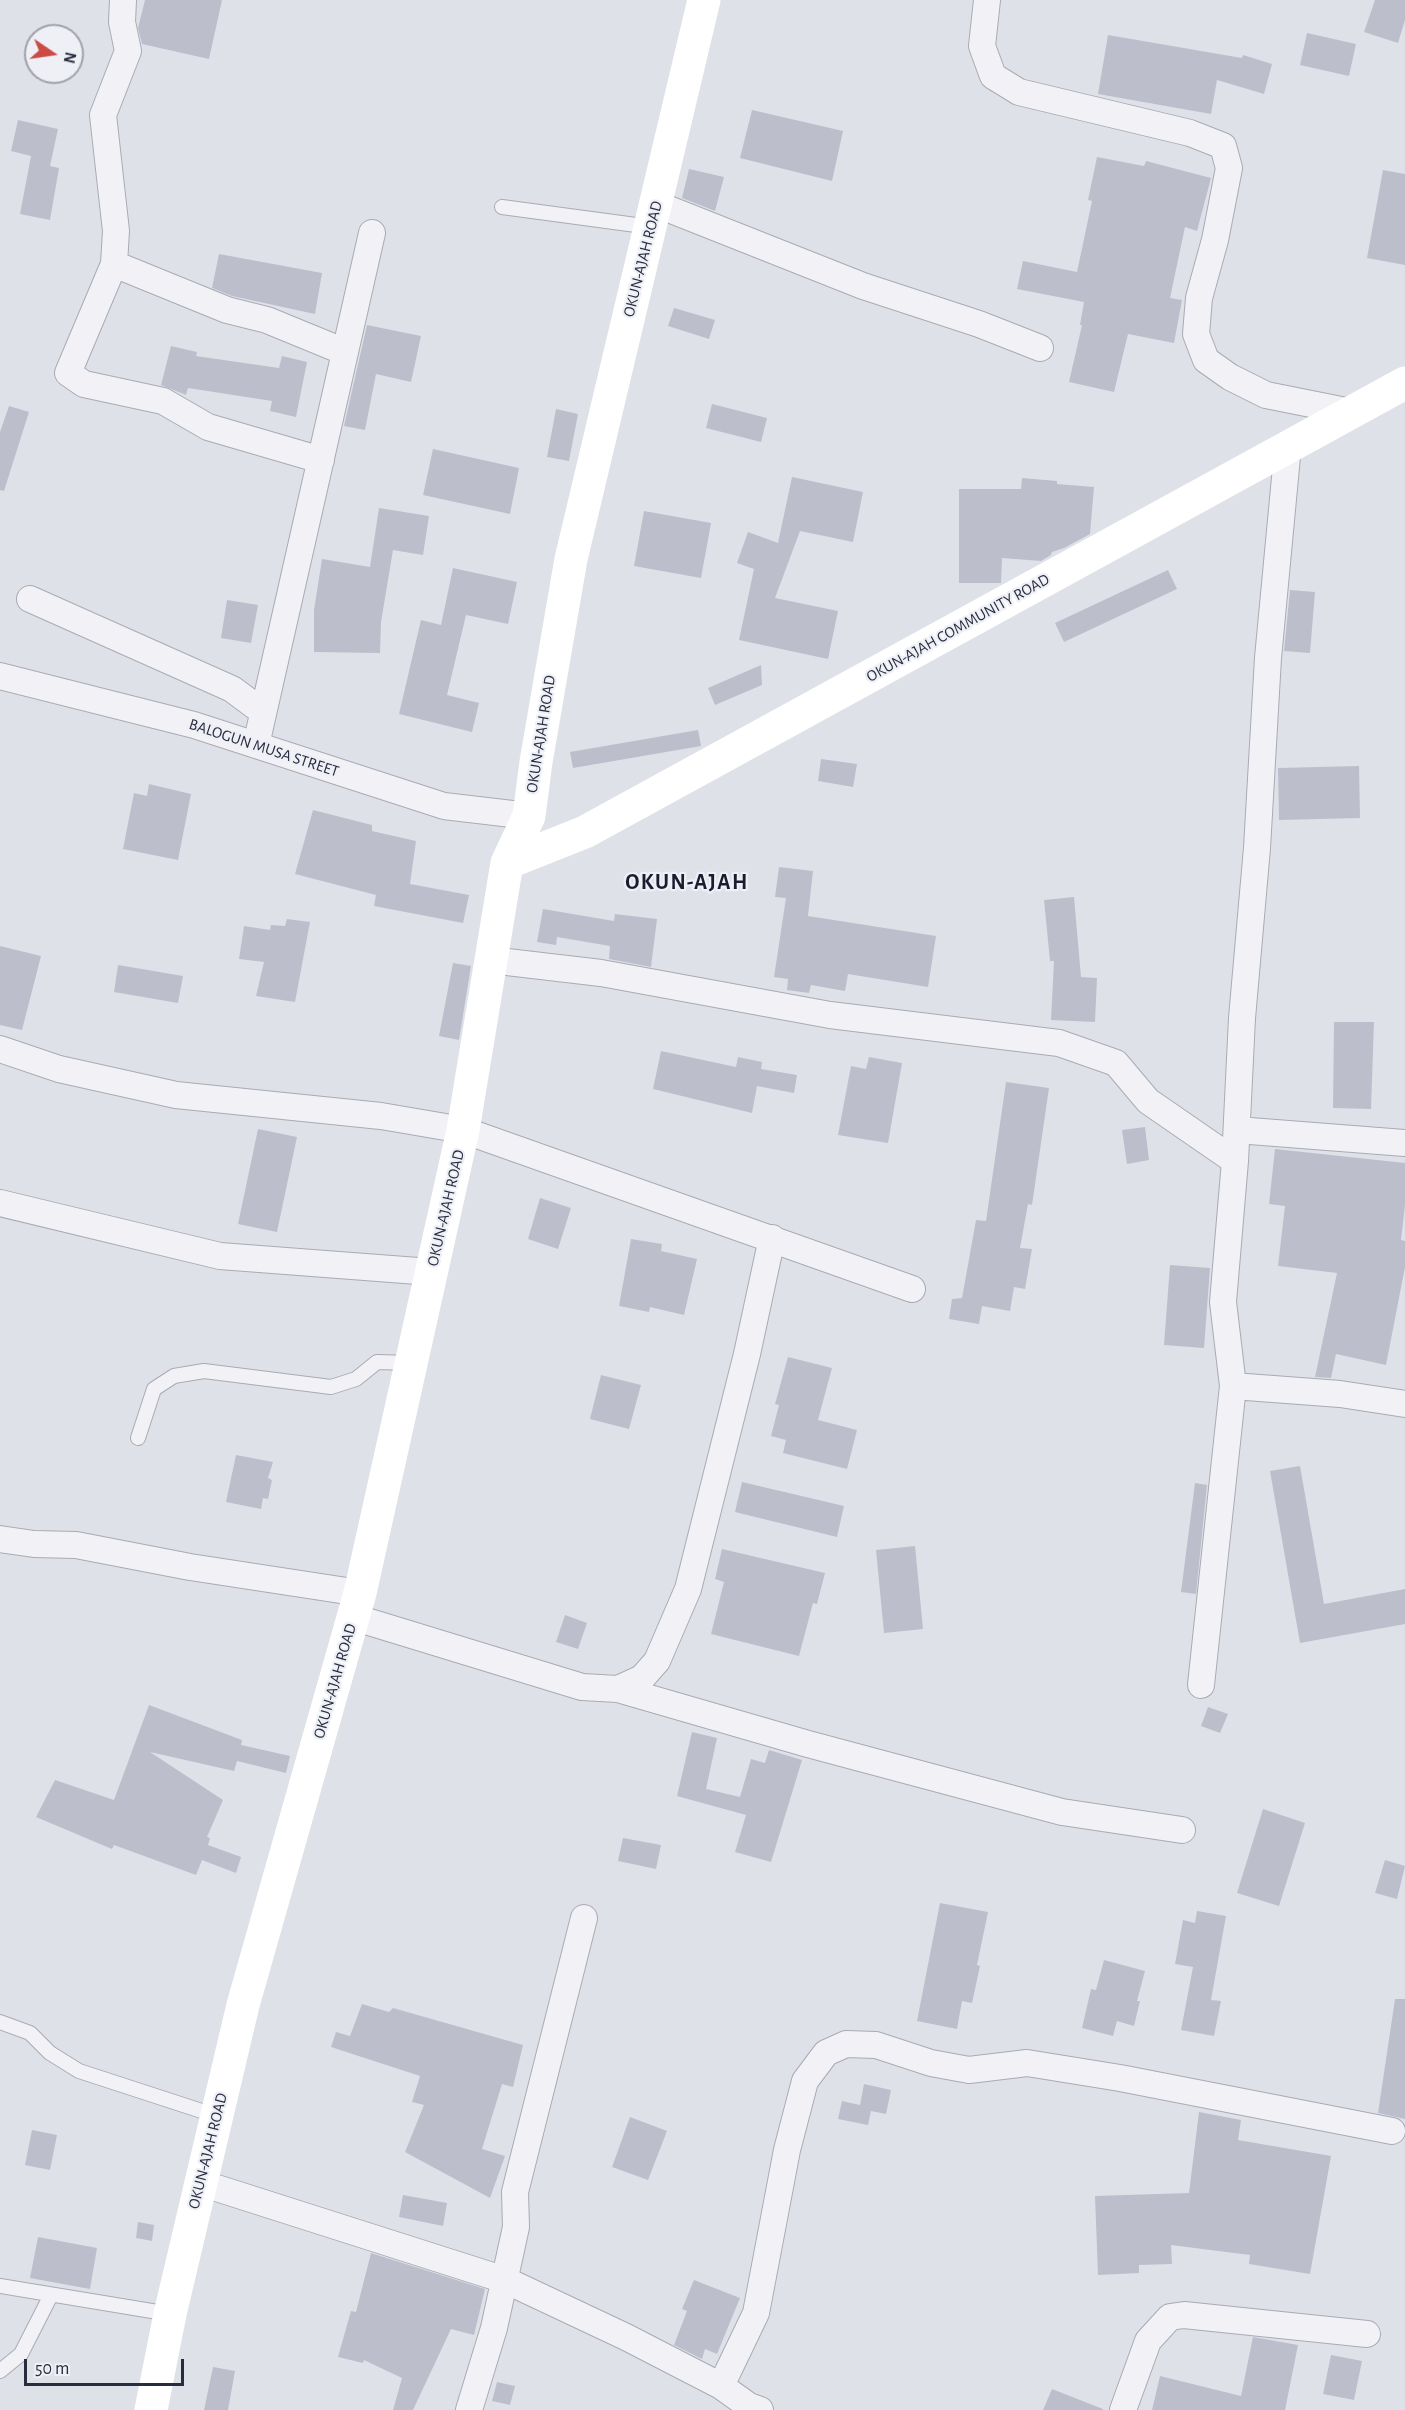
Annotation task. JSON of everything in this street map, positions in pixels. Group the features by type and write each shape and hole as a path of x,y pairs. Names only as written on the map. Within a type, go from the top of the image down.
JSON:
{"street":[{"path":"123,0 122,22 128,51 103,115 116,231 114,264 69,373 84,384 163,401 208,427 321,460"},
{"name":"OKUN-AJAH ROAD","path":"151,2410 170,2314 243,2005 356,1605 463,1130 507,863 529,816 536,762 571,559 704,0"},
{"path":"987,0 981,46 993,76 1019,92 1190,133 1224,146 1229,168 1198,307 1196,334 1206,360 1230,377 1266,395 1351,412"},
{"path":"654,215 979,324 1040,348"},
{"path":"256,745 372,232"},
{"path":"114,264 227,310 267,320 345,352"},
{"name":"OKUN-AJAH COMMUNITY ROAD","path":"507,863 585,832 1405,383"},
{"path":"1201,1685 1233,1386 1223,1302 1235,1161 1242,1018 1257,848 1268,658 1288,446"},
{"path":"30,599 232,689 263,712"},
{"name":"BALOGUN MUSA STREET","path":"0,676 194,725 444,806 529,816"},
{"path":"529,816 585,832"},
{"path":"490,960 601,973 830,1015 1059,1042 1116,1063 1148,1101 1235,1161"},
{"path":"0,1049 59,1069 176,1095 381,1116 463,1130 912,1289"},
{"path":"1237,1130 1405,1143"},
{"path":"0,1203 220,1256 431,1272"},
{"path":"618,1689 642,1678 657,1661 687,1589 747,1354 772,1238"},
{"path":"1233,1386 1340,1394 1405,1404"},
{"path":"0,1539 34,1544 76,1545 190,1567 356,1605 582,1687 618,1689 808,1744 1062,1812 1182,1830"},
{"path":"469,2410 494,2328 516,2227 515,2192 584,1918"},
{"path":"721,2386 756,2313 787,2150 805,2081 826,2053 846,2044 876,2045 931,2063 969,2070 1027,2063 1120,2078 1392,2131"},
{"path":"201,2183 505,2280 626,2337 721,2386 752,2409"},
{"path":"1123,2410 1148,2341 1170,2317 1184,2315 1367,2334"}],"lane":[{"path":"502,207 654,215"},
{"path":"138,1438 154,1389 174,1376 204,1371 331,1388 356,1379 376,1362 411,1363"},
{"path":"0,2022 30,2033 50,2053 78,2071 217,2116"},
{"path":"0,2286 170,2314"},
{"path":"0,2372 21,2354 51,2295"}],"building":[{"path":"145,0 222,0 209,59 142,44 138,28"},
{"path":"1375,0 1405,0 1405,20 1398,43 1364,32"},
{"path":"1307,33 1356,44 1349,76 1300,65"},
{"path":"1108,35 1242,58 1243,55 1272,64 1264,94 1217,80 1211,114 1098,94"},
{"path":"752,110 843,131 832,181 740,158"},
{"path":"18,120 58,129 50,166 59,168 50,220 20,214 31,156 11,151"},
{"path":"1097,157 1144,166 1146,161 1211,178 1197,231 1185,227 1170,298 1182,300 1174,343 1128,334 1114,392 1069,382 1082,325 1080,325 1084,302 1017,289 1023,261 1077,272 1092,201 1088,200"},
{"path":"689,169 724,177 715,211 682,198"},
{"path":"1383,170 1405,174 1405,265 1367,258"},
{"path":"219,254 322,273 315,314 232,296 212,288"},
{"path":"674,308 715,320 709,339 668,326"},
{"path":"367,325 421,336 411,382 376,374 365,430 344,426"},
{"path":"171,346 197,352 196,356 279,368 282,356 307,362 296,417 270,411 272,401 188,388 186,395 161,385"},
{"path":"712,404 767,418 761,442 706,428"},
{"path":"9,406 29,412 4,491 0,490 0,432"},
{"path":"556,409 578,414 569,461 547,457"},
{"path":"433,449 519,468 510,514 423,495"},
{"path":"792,477 863,492 853,542 800,531 775,598 838,611 828,659 739,640 754,569 737,563 748,532 778,543"},
{"path":"1022,478 1094,487 1090,534 1052,552 1041,561 1002,558 1001,583 959,583 959,489 1021,489"},
{"path":"379,508 429,516 423,555 393,550 381,622 380,653 314,652 314,610 322,559 370,567"},
{"path":"644,511 711,523 701,578 634,566"},
{"path":"453,568 517,582 508,624 466,615 447,695 479,703 472,732 399,714 421,620 441,625"},
{"path":"1168,570 1177,589 1064,642 1055,623"},
{"path":"1290,590 1315,592 1310,653 1284,651"},
{"path":"227,600 258,605 251,643 221,638"},
{"path":"761,665 762,685 715,705 708,688"},
{"path":"698,730 701,746 573,768 570,752"},
{"path":"821,759 857,764 853,787 818,781"},
{"path":"1359,766 1360,818 1279,820 1278,768"},
{"path":"149,784 191,794 178,860 123,849 134,793 147,796"},
{"path":"313,810 372,825 372,831 416,841 410,884 469,895 463,923 374,906 376,895 295,874"},
{"path":"779,867 813,871 808,916 936,936 928,987 848,974 845,991 811,985 809,993 787,990 788,979 774,977 786,898 775,897"},
{"path":"1074,897 1081,977 1097,978 1095,1022 1051,1020 1054,961 1050,961 1044,900"},
{"path":"543,909 614,921 615,914 657,919 651,967 609,959 610,946 557,937 556,945 537,942"},
{"path":"287,919 310,922 295,1002 256,996 264,962 239,959 244,926 270,930 271,925 285,926"},
{"path":"0,946 41,956 22,1030 0,1025"},
{"path":"453,963 471,966 459,1040 439,1036"},
{"path":"118,965 183,976 178,1003 114,992"},
{"path":"1334,1022 1374,1022 1371,1109 1333,1108"},
{"path":"661,1051 736,1067 738,1057 762,1062 761,1069 797,1075 794,1093 757,1086 752,1113 653,1089"},
{"path":"869,1057 902,1063 888,1143 838,1135 851,1066 866,1069"},
{"path":"1006,1082 1049,1088 1032,1205 1028,1204 1020,1248 1032,1249 1025,1289 1014,1287 1010,1311 982,1306 979,1324 949,1319 952,1299 962,1298 976,1220 986,1221"},
{"path":"1145,1127 1149,1160 1127,1164 1122,1130"},
{"path":"258,1129 297,1137 277,1232 238,1224"},
{"path":"1275,1149 1405,1163 1405,1205 1401,1240 1405,1241 1405,1267 1386,1365 1336,1354 1331,1378 1315,1377 1337,1273 1278,1266 1285,1206 1269,1204"},
{"path":"540,1198 571,1208 558,1249 528,1239"},
{"path":"631,1239 662,1244 661,1251 697,1259 684,1315 650,1307 649,1312 619,1306"},
{"path":"1170,1265 1210,1268 1204,1348 1164,1345"},
{"path":"788,1357 832,1368 818,1420 857,1430 847,1469 783,1453 786,1440 771,1436 779,1405 775,1404"},
{"path":"601,1375 641,1385 629,1429 590,1419"},
{"path":"236,1455 273,1462 268,1478 272,1480 268,1499 263,1498 261,1509 226,1502"},
{"path":"1300,1466 1324,1604 1405,1589 1405,1624 1300,1643 1270,1471"},
{"path":"742,1482 844,1506 837,1537 735,1512"},
{"path":"1195,1483 1207,1485 1196,1594 1181,1592"},
{"path":"915,1546 923,1629 884,1633 876,1550"},
{"path":"722,1549 825,1573 817,1604 813,1603 799,1656 711,1634 724,1582 715,1579"},
{"path":"565,1615 587,1623 578,1649 556,1642"},
{"path":"149,1705 242,1740 241,1745 290,1756 286,1773 237,1761 234,1771 150,1752 223,1800 207,1837 210,1838 208,1845 241,1857 236,1873 202,1860 196,1875 114,1845 112,1849 36,1817 55,1780 114,1800"},
{"path":"1208,1707 1228,1714 1220,1733 1201,1726"},
{"path":"692,1732 717,1738 706,1789 740,1797 751,1759 765,1763 769,1750 802,1760 771,1862 735,1852 746,1815 677,1796"},
{"path":"1263,1809 1305,1823 1279,1906 1237,1893"},
{"path":"623,1838 661,1845 656,1869 618,1861"},
{"path":"1385,1860 1405,1866 1397,1899 1375,1893"},
{"path":"940,1903 988,1912 972,2003 962,2001 957,2029 917,2021"},
{"path":"1197,1911 1226,1916 1211,2000 1221,2001 1214,2036 1181,2030 1193,1967 1175,1964 1183,1920 1195,1923"},
{"path":"1104,1960 1145,1971 1137,2001 1140,2001 1134,2026 1117,2021 1113,2036 1082,2028 1091,1989 1096,1990"},
{"path":"1395,1999 1405,1999 1405,2119 1378,2113"},
{"path":"362,2004 389,2012 393,2008 523,2045 513,2087 502,2084 482,2149 505,2156 490,2198 405,2152 424,2105 412,2102 420,2076 331,2047 336,2032 350,2036"},
{"path":"864,2084 891,2090 886,2114 871,2111 868,2125 838,2119 842,2101 860,2105"},
{"path":"1199,2112 1241,2120 1238,2140 1331,2156 1310,2274 1249,2264 1250,2255 1171,2245 1172,2264 1139,2265 1139,2273 1098,2275 1095,2196 1189,2193"},
{"path":"630,2117 667,2131 648,2180 612,2167"},
{"path":"32,2130 57,2135 50,2170 25,2165"},
{"path":"403,2195 447,2203 443,2226 399,2217"},
{"path":"138,2222 154,2225 152,2241 136,2238"},
{"path":"38,2237 97,2248 90,2289 30,2278"},
{"path":"371,2253 485,2289 474,2335 451,2329 413,2410 393,2410 402,2378 364,2360 363,2363 338,2357 351,2311 356,2312"},
{"path":"694,2280 740,2298 717,2354 705,2349 702,2359 674,2345 687,2311 682,2309"},
{"path":"1253,2337 1298,2345 1285,2410 1152,2410 1160,2376 1241,2396"},
{"path":"1331,2355 1362,2361 1354,2400 1323,2394"},
{"path":"213,2367 235,2371 228,2410 204,2410"},
{"path":"497,2382 515,2386 510,2405 492,2401"},
{"path":"1052,2389 1103,2409 1103,2410 1043,2410"}],"district":[{"name":"OKUN-AJAH","path":"687,882"}]}
